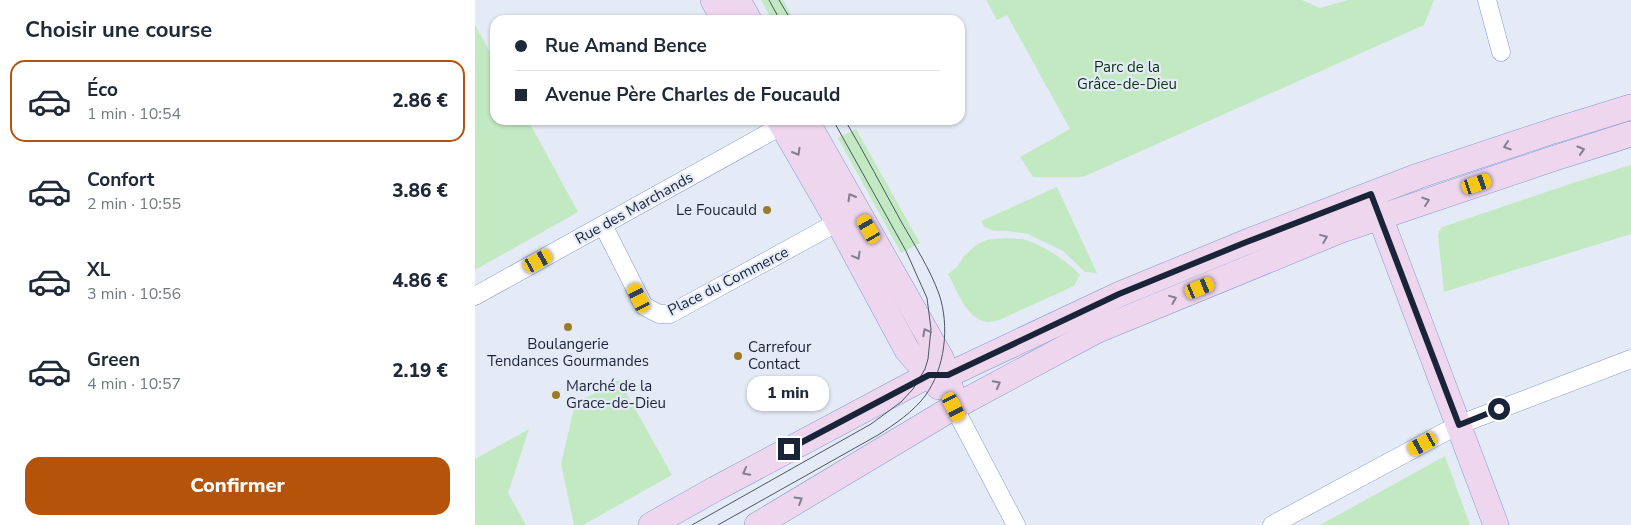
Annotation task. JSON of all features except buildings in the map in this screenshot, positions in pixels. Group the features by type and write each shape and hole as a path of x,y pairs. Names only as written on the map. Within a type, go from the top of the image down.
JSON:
{"main road":[{"path":"713,0 721,15"},
{"path":"738,0 746,15"},
{"path":"651,525 707,493 939,375 1119,294 1371,194 1474,157 1631,107"},
{"path":"786,125 907,350 939,375 954,407"},
{"path":"809,125 941,358 939,375"},
{"path":"758,525 954,407 1096,331 1339,231 1631,134"},
{"path":"1371,194 1496,525"}],"street":[{"path":"1487,0 1501,52"},
{"name":"Rue des Marchands","path":"475,296 779,125"},
{"name":"Place du Commerce","path":"603,225 644,306 659,314 670,314 838,222"},
{"path":"1272,525 1459,425 1631,359"},
{"path":"954,407 1016,525"}],"green space":[{"path":"761,0 783,0 791,15 769,15"},
{"name":"Parc de la Grâce-de-Dieu","path":"986,0 1302,0 1320,8 1348,0 1434,0 1424,25 1083,177 1033,177 1020,157 1070,129 1007,15 997,20"},
{"path":"475,25 490,52 490,125 531,125 578,212 475,270"},
{"path":"856,129 920,243 901,253 838,138"},
{"path":"1631,165 1631,234 1444,292 1438,236 1442,227"},
{"path":"1057,187 1097,273 1085,272 1063,251 1028,234 994,231 984,227 981,221"},
{"path":"1024,239 1040,246 1055,254 1080,275 1074,286 999,320 987,322 980,320 968,310 948,274 957,267 964,256 976,245 986,240"},
{"path":"619,380 672,475 583,525 574,525 561,464 575,404"},
{"path":"529,429 508,493 526,525 475,525 475,459"},
{"path":"1445,456 1470,525 1320,525"}],"tram line":[{"path":"769,0 777,15"},
{"path":"779,0 788,15"},
{"path":"692,525 871,424 901,402 913,389 925,369 931,329 927,298 906,251 836,125"},
{"path":"718,525 891,427 920,402 932,385 937,373 944,347 945,333 939,294 922,258 848,125"}],"place":[{"name":"Le Foucauld","path":"767,210"},
{"name":"Boulangerie Tendances Gourmandes","path":"568,327"},
{"name":"Carrefour Contact","path":"738,356"},
{"name":"Marché de la Grace-de-Dieu","path":"556,395"}],"route":[{"path":"789,449 929,375 948,375 1119,294 1371,194 1459,425 1499,409"}]}
